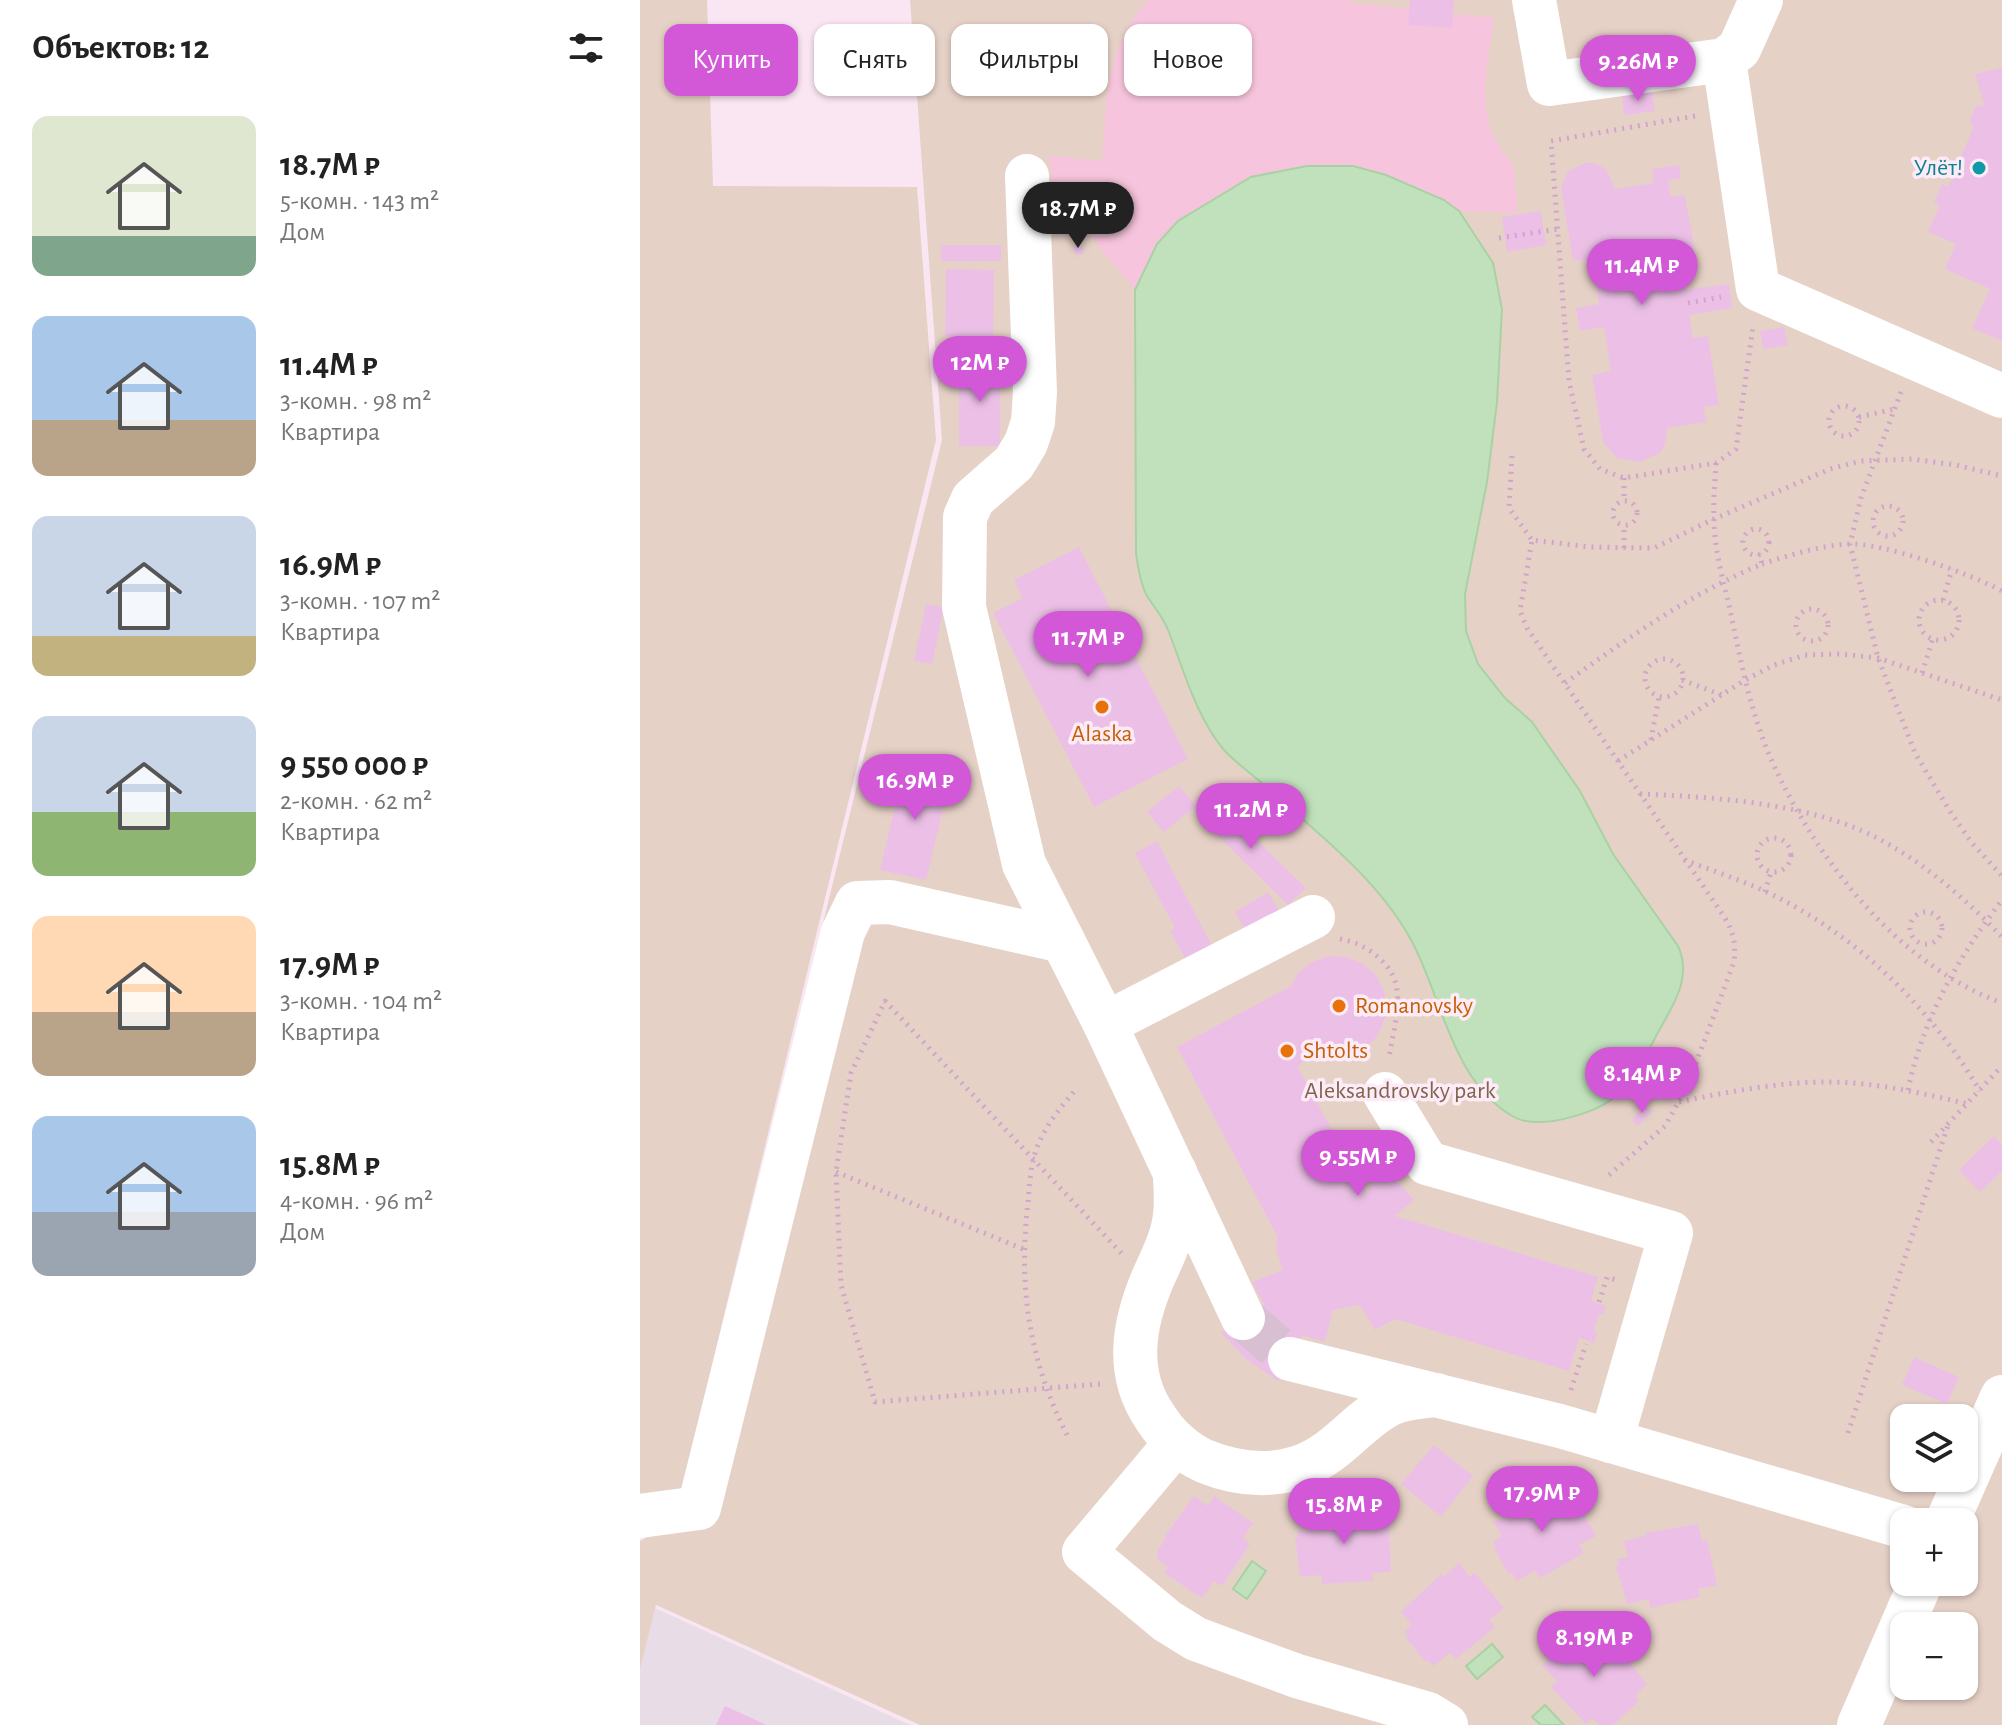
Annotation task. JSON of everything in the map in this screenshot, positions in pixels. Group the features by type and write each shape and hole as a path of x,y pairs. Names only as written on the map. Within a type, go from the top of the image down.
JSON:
{"lane":[{"path":"1534,0 1549,84 1724,60 1739,49 1761,0"},
{"path":"1724,60 1743,292 1915,358 2002,396"},
{"path":"1027,176 1035,392 1033,422 1026,443 1014,463 973,499 965,517 964,607 1024,864 1105,1024 1243,1318"},
{"path":"640,1516 699,1508 843,932 857,903 890,902 1063,941"},
{"path":"1105,1024 1313,917"},
{"path":"1385,1094 1427,1163 1671,1233 1611,1441"},
{"path":"1175,1170 1175,1216 1165,1252 1142,1308 1135,1335 1134,1357 1137,1380 1148,1408 1176,1443 1194,1456 1222,1468 1254,1474 1282,1472 1307,1465 1339,1446 1388,1405 1408,1398 1438,1395"},
{"path":"1290,1359 1611,1441 1890,1523"},
{"path":"1953,1508 2002,1397"},
{"path":"1176,1443 1084,1552 1167,1621 1196,1639 1297,1676 1428,1714 1446,1725"},
{"path":"1859,1725 1915,1596"}],"path":[{"path":"1688,303 1743,292 1736,449 1716,463 1624,478 1600,469 1584,449 1569,381 1551,141 1707,114"},
{"path":"1499,238 1558,229"},
{"path":"1915,358 1874,459 1850,544 1878,658 1901,721 1933,786 1972,843 2002,876"},
{"path":"1841,406 1854,409 1859,417 1855,432 1845,437 1835,434 1829,425 1832,411 1841,406"},
{"path":"1859,417 1895,409"},
{"path":"1512,456 1509,508 1532,540 1520,611 1527,628 1725,918 1736,947 1729,976 1687,1087 1665,1126 1610,1174"},
{"path":"1532,540 1590,547 1654,548 1830,469 1874,459 1912,459 2002,476"},
{"path":"1716,463 1714,519 1724,580 1745,680 1777,772 1828,859 1861,900 1948,979 2002,1003"},
{"path":"1624,478 1624,501"},
{"path":"1624,501 1614,507 1613,515 1624,526"},
{"path":"1624,501 1635,506 1637,513 1635,520 1624,526"},
{"path":"1892,506 1899,511 1903,523 1896,534 1886,536 1878,533 1872,519 1877,510 1892,506"},
{"path":"1624,526 1624,548"},
{"path":"1755,529 1766,534 1769,542 1766,550 1759,554 1750,553 1743,544 1745,535 1755,529"},
{"path":"1884,550 1886,536"},
{"path":"1565,683 1644,627 1724,580 1802,552 1850,544 1884,550 1952,569 2002,591"},
{"path":"1759,554 1762,564"},
{"path":"1943,600 1952,569"},
{"path":"1943,600 1954,606 1959,618 1958,625 1951,635 1933,638 1922,631 1918,618 1920,611 1930,601 1943,600"},
{"path":"1811,609 1821,612 1828,625 1824,635 1813,640 1801,636 1797,627 1802,613 1811,609"},
{"path":"1922,673 1933,638"},
{"path":"1813,640 1814,655"},
{"path":"1618,761 1745,680 1774,665 1805,655 1840,654 1878,658 2002,700"},
{"path":"1663,659 1674,662 1682,671 1682,680 1675,693 1659,696 1651,692 1645,680 1647,668 1663,659"},
{"path":"1682,680 1722,695"},
{"path":"1651,740 1659,696"},
{"path":"1639,794 1697,797 1798,810 1847,824 1888,844 1934,876 2002,937"},
{"path":"1776,837 1786,842 1791,858 1785,868 1771,872 1760,865 1756,854 1764,840 1776,837"},
{"path":"1683,859 1765,892 1811,916 1860,951 1930,1017 1980,1091"},
{"path":"1765,892 1771,872"},
{"path":"1908,1090 1914,1061 1948,979 2002,900"},
{"path":"1926,913 1936,916 1941,931 1936,940 1926,944 1915,939 1910,928 1917,915 1926,913"},
{"path":"1909,946 1915,939"},
{"path":"1350,941 1375,954 1390,970 1397,990 1394,1020"},
{"path":"1112,1384 875,1402 841,1285 836,1172 851,1073 885,1001 1125,1257"},
{"path":"1931,1142 2002,1066"},
{"path":"1678,1102 1754,1087 1828,1082 1908,1090 1968,1104"},
{"path":"1067,1435 1046,1388 1030,1330 1023,1249 1033,1159 1051,1120 1077,1088"},
{"path":"1848,1433 1948,1125"},
{"path":"836,1172 1023,1249"},
{"path":"1599,1302 1605,1284"},
{"path":"1579,1365 1586,1344"}],"shaded area":[{"path":"1307,166 1353,166 1386,175 1444,200 1459,211 1493,263 1502,309 1497,402 1487,482 1465,594 1466,631 1478,664 1505,698 1532,722 1580,791 1613,854 1678,946 1682,959 1678,995 1636,1072 1603,1105 1564,1119 1536,1122 1514,1117 1493,1102 1476,1082 1450,1036 1421,961 1396,916 1344,856 1224,750 1214,737 1192,693 1166,625 1146,594 1141,579 1136,553 1135,290 1157,244 1178,221 1251,177"},
{"path":"1252,1561 1266,1571 1247,1599 1233,1589"},
{"path":"655,1608 910,1725 640,1725 640,1668"},
{"path":"1492,1644 1503,1657 1477,1679 1466,1666"},
{"path":"1545,1705 1564,1725 1541,1725 1532,1717"}],"green space":[{"path":"640,0 707,0 708,24 664,24 664,96 710,96 713,186 917,187 936,440 682,1489 640,1494"},
{"name":"Aleksandrovsky park","path":"910,0 2002,0 2002,1725 920,1725 656,1605 640,1669 640,1541 676,1520 942,440 917,96 935,96 935,24 912,24"}],"sand":[{"path":"1148,0 1345,0 1494,18 1486,76 1487,113 1491,130 1513,163 1518,213 1459,211 1444,200 1353,166 1307,166 1251,177 1157,244 1135,290 1053,191 1049,155 1102,161 1107,96 1116,55 1124,36 1124,96 1252,96 1252,24 1130,24"}],"building":[{"path":"1410,0 1454,0 1452,28 1408,25"},
{"name":"Улёт!","path":"2002,68 2002,341 1972,328 1990,289 1945,269 1956,244 1928,232 1940,205 1934,203 1942,184 1948,187 1974,126 1969,123 1977,104 1982,107 1984,104 1975,74"},
{"path":"1652,91 1655,111 1624,115 1622,94"},
{"path":"1585,163 1594,163 1606,169 1615,189 1654,183 1652,169 1679,165 1681,178 1668,181 1671,197 1685,195 1692,235 1695,259 1681,261 1686,290 1729,284 1732,308 1689,315 1693,338 1708,336 1719,405 1704,407 1706,422 1667,428 1660,453 1640,462 1617,458 1603,442 1592,375 1611,371 1604,327 1580,331 1576,308 1599,304 1592,259 1573,261 1561,188 1568,171"},
{"path":"1541,211 1546,245 1507,252 1502,217"},
{"path":"941,245 1001,245 1001,261 941,261"},
{"path":"1074,245 1083,246 1083,254 1074,254"},
{"path":"946,269 994,270 993,336 945,336"},
{"path":"1784,327 1788,345 1763,349 1760,331"},
{"path":"959,363 1000,363 1000,446 959,446"},
{"name":"Alaska","path":"1079,547 1188,759 1094,807 993,613 1023,598 1014,580"},
{"path":"926,604 944,607 932,664 914,661"},
{"path":"905,764 951,775 926,880 880,870"},
{"path":"1179,786 1196,806 1164,832 1147,812"},
{"path":"1212,797 1306,888 1288,905 1196,814"},
{"path":"1157,841 1212,946 1186,960 1170,931 1175,928 1135,853"},
{"path":"1268,892 1281,914 1247,933 1235,912"},
{"path":"1329,956 1347,957 1363,964 1376,975 1384,991 1387,1009 1383,1025 1374,1040 1360,1051 1343,1057 1325,1056 1311,1050 1298,1068 1367,1193 1377,1172 1398,1182 1414,1200 1395,1216 1598,1277 1591,1301 1606,1306 1603,1315 1599,1314 1594,1343 1579,1338 1569,1371 1395,1319 1375,1330 1360,1305 1333,1310 1325,1342 1302,1335 1278,1381 1246,1359 1221,1333 1264,1304 1252,1282 1283,1270 1277,1252 1277,1236 1177,1047 1291,986 1298,973 1312,962"},
{"path":"1645,1105 1652,1111 1638,1126 1632,1120"},
{"path":"1994,1136 2002,1144 2002,1171 1980,1192 1959,1170"},
{"path":"1914,1357 1959,1377 1947,1404 1902,1385"},
{"path":"1434,1445 1473,1476 1441,1517 1401,1484"},
{"path":"1559,1484 1568,1499 1573,1496 1596,1536 1579,1545 1584,1553 1540,1578 1535,1571 1517,1581 1512,1573 1509,1575 1494,1548 1493,1542 1502,1536 1494,1522 1540,1492"},
{"path":"1194,1496 1208,1506 1214,1496 1253,1523 1243,1538 1250,1544 1222,1586 1214,1581 1202,1598 1164,1573 1168,1567 1159,1561 1157,1552 1164,1537"},
{"path":"1362,1507 1362,1510 1383,1509 1383,1526 1389,1526 1391,1572 1372,1573 1373,1581 1322,1584 1322,1575 1300,1577 1295,1537 1298,1537 1297,1531 1308,1530 1307,1513"},
{"path":"1698,1524 1702,1541 1707,1540 1717,1585 1698,1589 1700,1597 1650,1608 1649,1599 1627,1604 1616,1566 1619,1565 1617,1559 1628,1557 1624,1541 1645,1536 1645,1533"},
{"path":"1459,1563 1470,1577 1475,1573 1504,1608 1489,1620 1495,1627 1456,1659 1450,1653 1434,1666 1428,1660 1426,1662 1406,1638 1408,1636 1404,1632 1412,1625 1401,1612 1441,1574 1443,1577"},
{"path":"1595,1629 1611,1646 1613,1644 1647,1684 1635,1696 1639,1701 1613,1725 1599,1725 1592,1718 1586,1724 1551,1687 1557,1681 1542,1665 1570,1636 1576,1634 1583,1641"},
{"path":"725,1706 767,1725 716,1725"}],"tunnel":[{"path":"1243,1318 1290,1359"}],"place":[{"name":"Улёт!","path":"1979,168"},
{"name":"Alaska","path":"1102,707"},
{"name":"Romanovsky","path":"1339,1006"},
{"name":"Shtolts","path":"1287,1051"}]}
